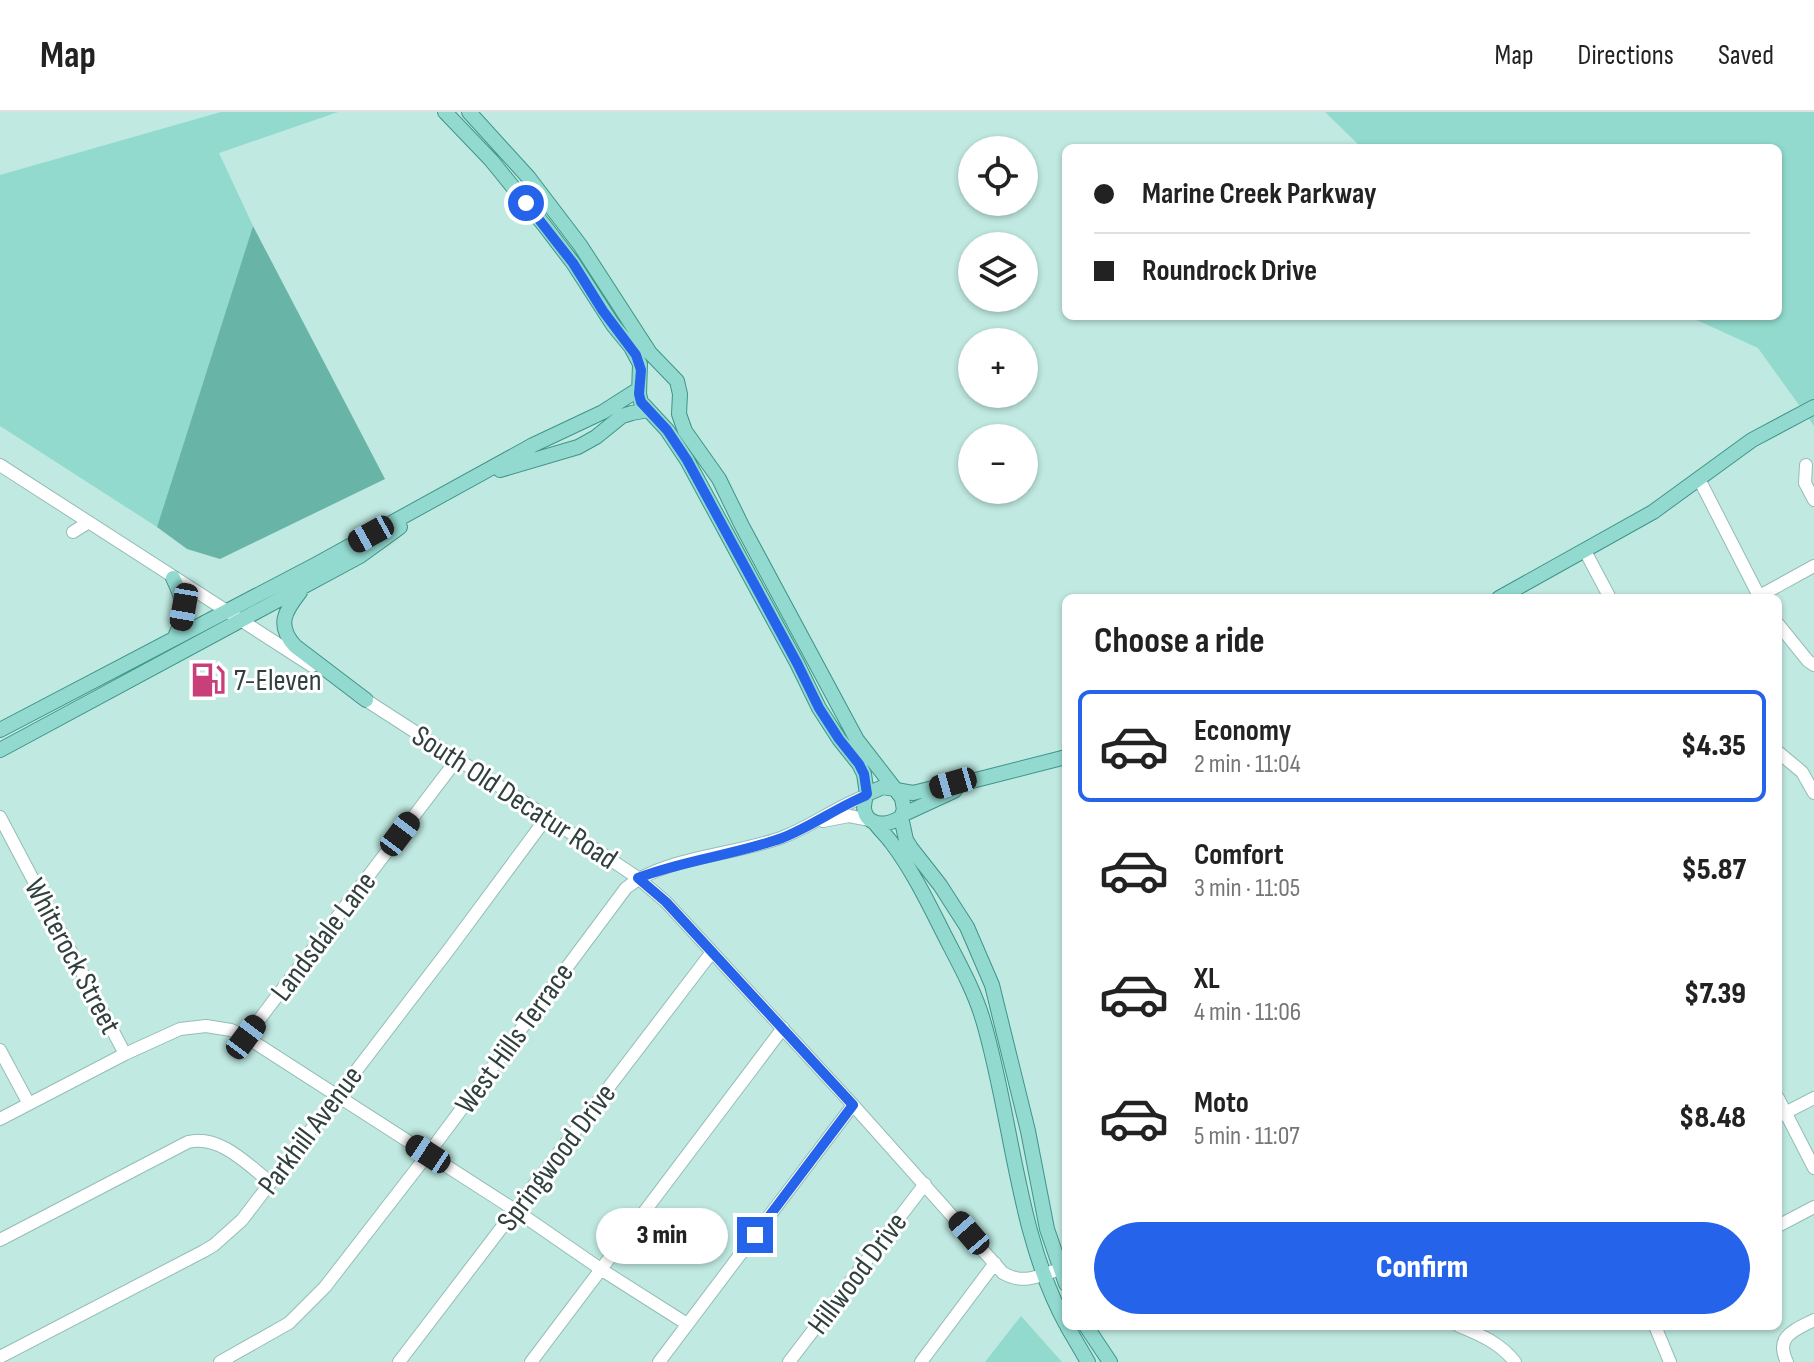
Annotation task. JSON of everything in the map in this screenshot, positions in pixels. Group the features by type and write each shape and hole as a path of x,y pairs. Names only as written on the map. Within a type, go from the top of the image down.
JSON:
{"main road":[{"path":"445,112 491,160 573,263 636,355 641,370 640,399 667,430 687,460 819,708 859,764 864,774 864,807 904,862 938,922 965,973 983,1019 1044,1274 1062,1318"},
{"path":"469,112 539,190 580,245 650,353 677,381 679,414 685,431 719,479 857,740 903,802 901,816 911,848 967,927 986,968 1000,1015 1028,1131 1047,1229 1062,1274"},
{"path":"0,730 315,565 533,445 603,412 639,388 652,374 671,375"},
{"path":"480,475 578,447 622,416 667,411 679,400"},
{"path":"1506,594 1653,512 1735,452 1814,407"},
{"path":"0,750 360,556 397,530 417,509"},
{"path":"173,578 184,607 182,624 175,637"},
{"path":"305,587 287,610 283,623 289,639 366,700"},
{"path":"27,716 34,732"},
{"path":"866,795 883,787 913,793 1062,758"},
{"path":"873,822 890,823 954,791 960,784"},
{"path":"983,1019 1000,1015"},
{"path":"1069,1330 1088,1362"},
{"path":"1089,1330 1110,1362"}],"street":[{"name":"South Old Decatur Road","path":"0,465 458,758 638,878 666,902 783,1028 1003,1273 1018,1280 1060,1269"},
{"path":"1806,465 1805,483 1814,500"},
{"path":"1699,479 1756,594"},
{"path":"73,532 89,522"},
{"path":"1585,551 1608,594"},
{"path":"1763,594 1814,566"},
{"path":"1782,629 1814,665"},
{"path":"1782,755 1802,772 1814,793"},
{"name":"Landsdale Lane","path":"246,1037 458,758"},
{"path":"638,878 661,869 781,838 820,821 866,795"},
{"path":"820,821 849,816 873,822"},
{"name":"Whiterock Street","path":"0,817 125,1054"},
{"name":"Parkhill Avenue","path":"0,1357 214,1245 242,1220 547,817"},
{"name":"West Hills Terrace","path":"220,1362 289,1323 325,1287 626,888 638,878"},
{"name":"Springwood Drive","path":"399,1362 712,952"},
{"path":"0,1119 180,1029 219,1027 246,1037 337,1094 687,1324"},
{"path":"531,1362 783,1028"},
{"path":"0,1050 29,1104"},
{"path":"1814,1098 1782,1115 1814,1168"},
{"path":"659,1362 853,1105"},
{"path":"0,1240 198,1139 208,1140 229,1150 270,1182"},
{"name":"Hillwood Drive","path":"789,1362 925,1184"},
{"path":"1782,1224 1814,1207"},
{"path":"921,1362 995,1263"},
{"path":"1787,1362 1782,1348 1789,1333 1814,1320"},
{"path":"1468,1330 1493,1341 1515,1362"},
{"path":"1657,1330 1670,1362"}],"green space":[{"path":"221,112 338,112 219,153 253,226 157,527 0,426 0,175"},
{"path":"1325,112 1814,112 1814,426 1758,348 1697,320 1782,320 1782,144 1358,144"},
{"path":"253,226 385,479 220,559 187,549 157,527"},
{"path":"1021,1316 1062,1362 985,1362"}],"place":[{"name":"7-Eleven","path":"208,680"}],"route":[{"path":"526,203 573,263 636,355 641,370 641,402 667,430 687,460 819,708 864,774 867,794 820,821 781,838 661,869 638,878 666,902 853,1105 755,1235"}]}
